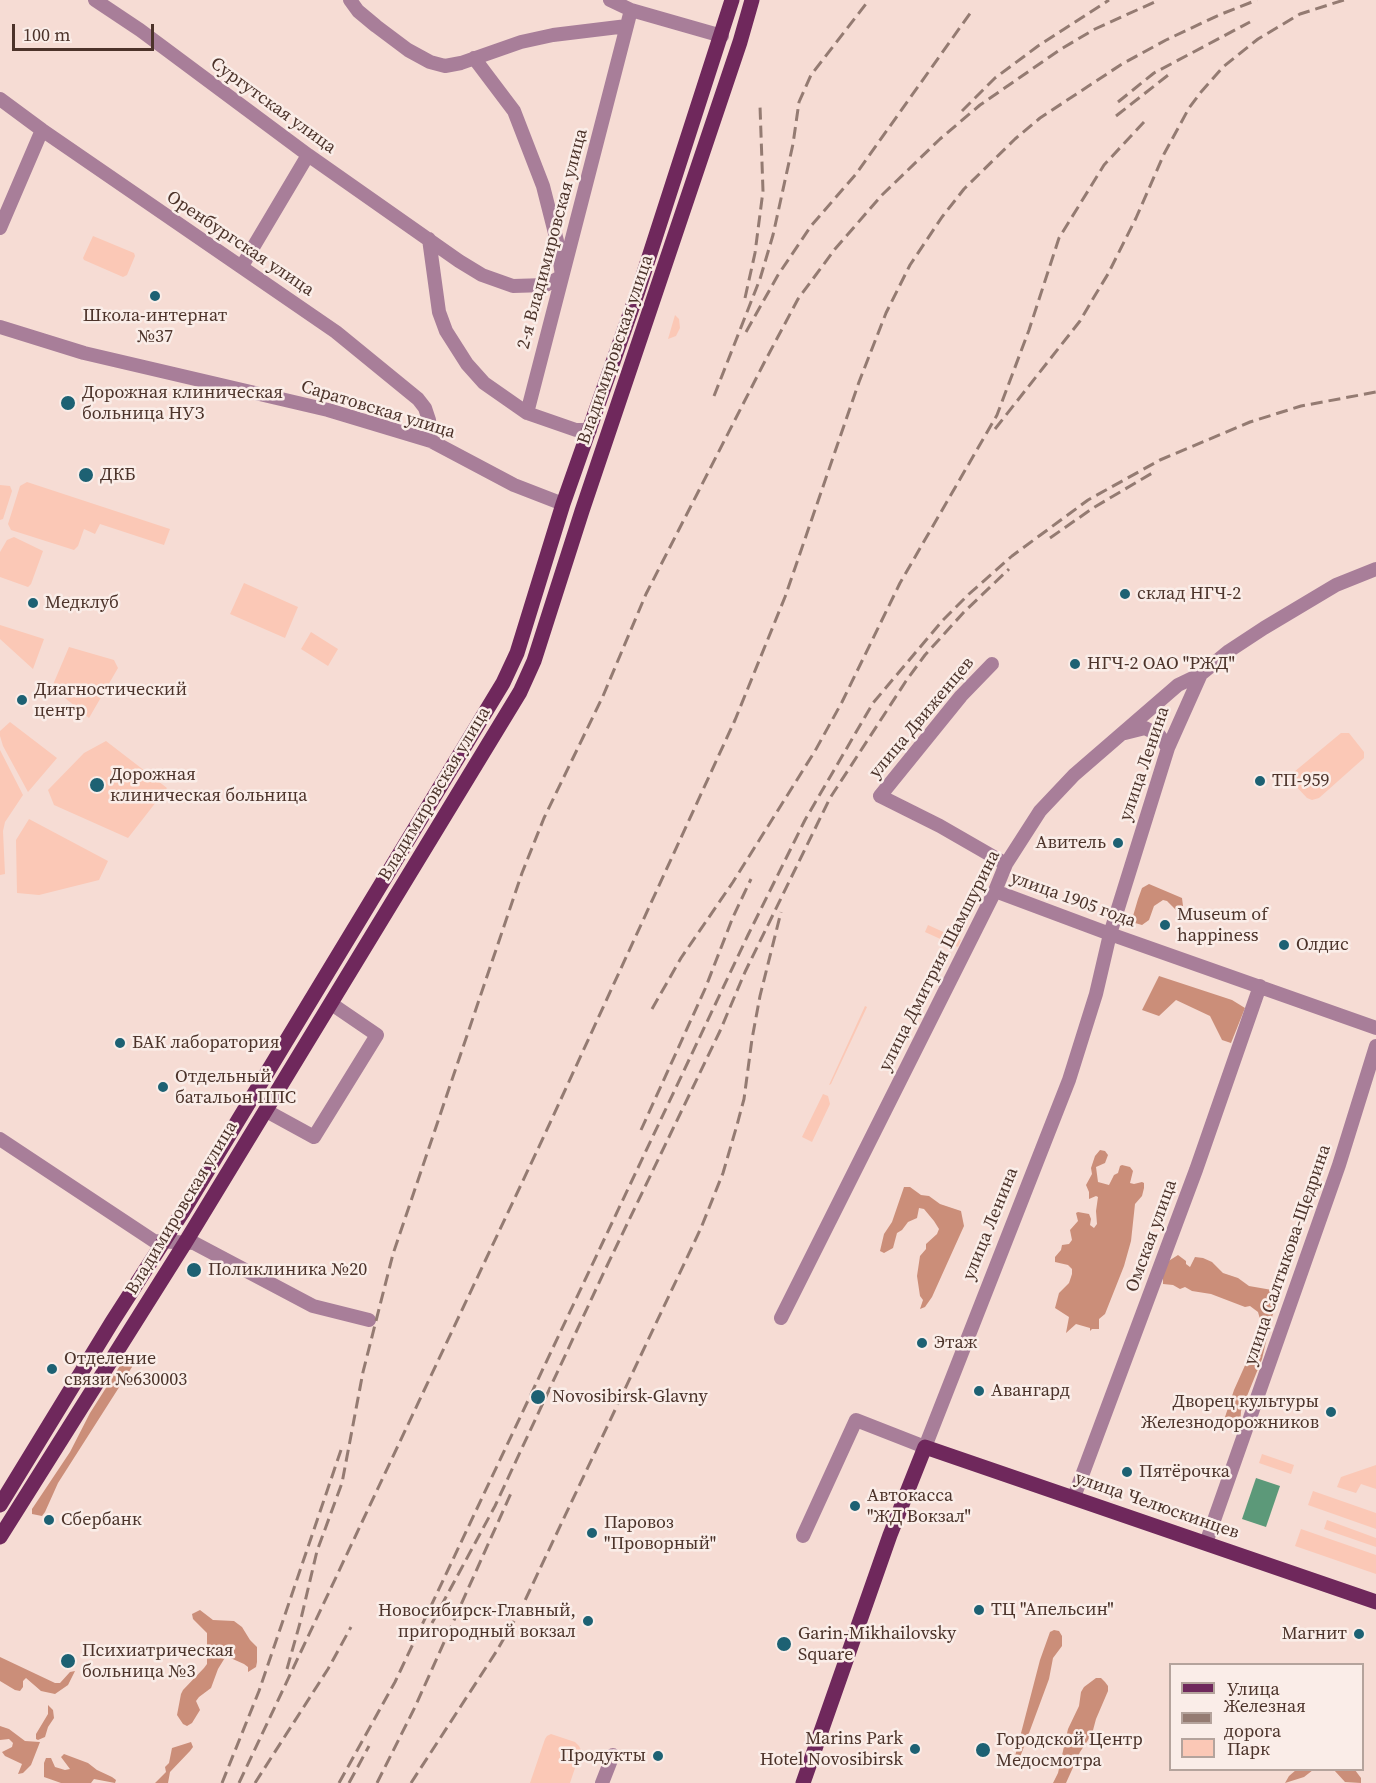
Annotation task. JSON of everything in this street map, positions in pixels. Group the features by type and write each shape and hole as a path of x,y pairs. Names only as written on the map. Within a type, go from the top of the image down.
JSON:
{"main road":[{"name":"Владимировская улица","path":"0,1505 164,1242 502,683 517,653 563,504 638,291 732,0"},
{"name":"Владимировская улица","path":"0,1537 185,1243 520,692 740,42 752,0"},
{"name":"улица Челюскинцев","path":"925,1447 1376,1602"},
{"name":"улица Ленина","path":"803,1783 890,1535 925,1447"}],"street":[{"name":"Сургутская улица","path":"95,0 140,30 308,155 482,275 513,286 546,285 562,276"},
{"path":"350,0 376,26 408,50 430,62 445,66 521,42 553,35 627,26"},
{"path":"610,0 631,10 722,36"},
{"name":"2-я Владимировская улица","path":"526,413 631,10"},
{"path":"474,58 514,111 543,186 558,241 562,276"},
{"name":"Оренбургская улица","path":"0,99 336,332 418,399 429,420 431,441"},
{"path":"0,228 4,203 42,130"},
{"path":"242,266 308,155"},
{"path":"429,239 439,312 447,331 467,364 484,383 526,413 576,430 590,430"},
{"name":"Саратовская улица","path":"0,327 84,353 328,410 431,441 514,485 563,504"},
{"path":"1201,674 1229,651 1264,628 1336,585 1376,569"},
{"name":"улица Движенцев","path":"992,664 961,696 880,796 940,826 1006,864"},
{"name":"улица Дмитрия Шамшурина","path":"781,1318 996,891 1006,864 1040,811 1074,776 1125,733 1144,713 1178,685 1201,674"},
{"name":"улица Ленина","path":"925,1447 1069,1080 1096,994 1110,934 1168,748 1201,674"},
{"path":"1125,733 1145,728 1159,735 1168,748"},
{"name":"улица 1905 года","path":"996,891 1376,1028"},
{"name":"Омская улица","path":"1074,1497 1196,1170 1260,986"},
{"path":"272,1114 314,1137 377,1035 336,1007"},
{"name":"улица Салтыкова-Щедрина","path":"1206,1543 1339,1166 1376,1046"},
{"path":"0,1140 154,1241 194,1243 313,1306 369,1320"},
{"path":"803,1536 856,1420 925,1447"},
{"path":"602,1783 613,1755"}],"green space":[{"path":"93,236 134,253 135,256 127,275 123,277 84,260"},
{"path":"675,315 679,319 680,328 676,336 668,339"},
{"path":"27,482 170,529 164,545 100,524 95,534 84,529 78,546 74,550 11,530 8,524 20,486"},
{"path":"0,485 10,486 12,491 3,519 0,520"},
{"path":"14,537 43,551 28,587 0,577 0,552 7,540"},
{"path":"244,583 298,607 285,638 230,614"},
{"path":"0,625 44,639 33,669 0,639"},
{"path":"311,632 338,649 328,666 301,649"},
{"path":"69,647 114,660 118,668 89,718 52,687"},
{"path":"10,722 57,758 28,792 0,736 0,731"},
{"path":"1341,733 1349,733 1364,752 1364,758 1319,798 1312,800 1307,798 1293,783 1294,772"},
{"path":"106,741 167,788 128,838 54,805 48,790 84,753"},
{"path":"0,750 23,795 5,822 3,831 5,874 0,875"},
{"path":"29,819 108,861 99,880 39,895 17,893 16,840"},
{"path":"928,925 961,940 958,947 925,932"},
{"path":"865,1006 867,1007 829,1085"},
{"path":"823,1094 828,1096 830,1104 812,1142 802,1137"},
{"path":"1262,1454 1294,1465 1291,1474 1259,1463"},
{"path":"1376,1465 1376,1489 1361,1484 1356,1493 1337,1487 1341,1477"},
{"path":"1313,1491 1376,1513 1376,1529 1308,1505"},
{"path":"1327,1520 1376,1538 1376,1547 1324,1529"},
{"path":"1301,1529 1376,1555 1376,1574 1295,1546"},
{"path":"551,1734 575,1742 581,1750 570,1783 530,1783 545,1739"}],"shaded area":[{"path":"1149,884 1182,898 1183,906 1176,910 1163,900 1154,906 1149,920 1142,925 1135,923 1133,916 1142,888"},
{"path":"1159,976 1232,1000 1245,1008 1231,1043 1222,1040 1210,1016 1176,1000 1159,1016 1142,1010"},
{"path":"1100,1150 1105,1151 1108,1155 1105,1163 1096,1167 1098,1182 1109,1185 1122,1165 1130,1167 1133,1171 1130,1183 1142,1182 1144,1188 1142,1196 1135,1204 1131,1241 1124,1266 1105,1314 1099,1319 1099,1329 1090,1331 1090,1328 1076,1324 1066,1333 1069,1317 1055,1308 1059,1293 1069,1283 1072,1269 1068,1265 1055,1262 1055,1257 1062,1245 1069,1244 1072,1240 1070,1230 1078,1221 1076,1213 1089,1214 1090,1225 1094,1228 1097,1224 1098,1197 1089,1199 1086,1185 1092,1174 1091,1168 1095,1156"},
{"path":"904,1187 910,1187 940,1204 961,1211 964,1226 932,1297 925,1307 920,1309 923,1300 920,1296 917,1276 920,1256 926,1249 926,1244 939,1229 934,1221 924,1209 919,1208 917,1218 908,1222 897,1233 893,1248 884,1253 880,1251 884,1234 892,1222"},
{"path":"1178,1255 1190,1267 1195,1257 1203,1258 1212,1262 1223,1273 1238,1278 1249,1286 1272,1290 1278,1299 1262,1359 1241,1411 1240,1425 1231,1430 1223,1430 1222,1426 1234,1390 1259,1334 1258,1312 1250,1306 1245,1307 1211,1294 1163,1284 1167,1262"},
{"path":"123,1361 133,1361 132,1367 58,1483 45,1512 42,1516 32,1514 32,1509 70,1452 90,1413"},
{"path":"1256,1478 1280,1486 1266,1527 1242,1519"},
{"path":"200,1610 213,1620 234,1621 242,1627 257,1647 257,1662 256,1667 248,1672 248,1667 244,1664 226,1656 211,1688 196,1701 200,1710 192,1723 187,1726 177,1715 181,1694 207,1664 207,1633 193,1619 192,1614"},
{"path":"1059,1631 1062,1636 1062,1646 1053,1658 1049,1679 1018,1762 1013,1764 1040,1660 1050,1632"},
{"path":"0,1657 55,1683 60,1683 70,1672 75,1671 68,1685 55,1694 41,1691 26,1678 20,1691 0,1681"},
{"path":"1096,1678 1101,1678 1105,1682 1108,1691 1092,1734 1080,1752 1066,1783 1053,1783 1058,1773 1068,1729 1079,1706 1081,1692"},
{"path":"48,1705 53,1710 54,1718 45,1737 38,1740 36,1734 48,1714"},
{"path":"0,1726 9,1729 25,1741 40,1742 31,1765 23,1773 18,1774 22,1764 5,1756 2,1752 12,1747 13,1743 9,1739 0,1740"},
{"path":"191,1742 193,1747 170,1772 168,1783 155,1783 166,1772 165,1767 169,1763 172,1748"},
{"path":"64,1754 88,1763 112,1777 116,1780 115,1783 94,1779 91,1783 61,1783 44,1777 46,1758 51,1758 55,1767 70,1769 61,1757"},
{"path":"1295,1771 1312,1771 1304,1777 1285,1783"},
{"path":"1335,1771 1356,1771 1361,1778 1361,1783 1345,1782"}],"railway":[{"path":"714,396 760,279 773,235 793,144 799,102 811,75 869,0"},
{"path":"962,111 995,78 1038,46 1109,0"},
{"path":"287,1669 317,1551 342,1483 363,1372 393,1254 522,873 544,818 603,696 646,594 764,363 798,299 835,249 882,195 940,139 980,105 1061,49 1095,29 1159,0"},
{"path":"239,1783 544,1136 735,720 785,597 859,382 886,313 910,265 964,189 1040,118 1122,64 1166,40 1257,0"},
{"path":"995,429 1080,321 1108,274 1164,154 1189,108 1201,92 1223,67 1258,39 1300,14 1344,0"},
{"path":"746,332 778,275 811,226 856,174 971,12"},
{"path":"1118,102 1154,73 1250,22"},
{"path":"1116,116 1172,72"},
{"path":"745,298 755,253 763,191 760,106"},
{"path":"652,1009 681,958 733,882 815,751 842,702 900,583 997,415 1029,330 1059,238 1104,165 1144,122"},
{"path":"339,1783 395,1682 748,935 805,820 873,703 943,620 969,594 1012,556 1088,500 1160,460 1250,422 1301,406 1376,392"},
{"path":"1050,538 1093,508 1154,472"},
{"path":"432,1623 495,1506 720,1031 745,972 830,798 925,655 964,612 1009,569"},
{"path":"641,1130 705,989 733,917 751,879"},
{"path":"411,1783 520,1611 701,1228 723,1173 744,1099 760,996 781,912"},
{"path":"222,1783 259,1691 341,1450"},
{"path":"377,1783 415,1707 512,1491"},
{"path":"255,1783 328,1669 351,1627"},
{"path":"349,1783 369,1746"}],"place":[{"name":"Школа-интернат №37","path":"155,296"},
{"name":"Дорожная клиническая больница НУЗ","path":"68,403"},
{"name":"ДКБ","path":"86,475"},
{"name":"склад НГЧ-2","path":"1125,594"},
{"name":"Медклуб","path":"33,603"},
{"name":"НГЧ-2 ОАО \"РЖД\"","path":"1075,664"},
{"name":"Диагностический центр","path":"22,700"},
{"name":"ТП-959","path":"1260,781"},
{"name":"Дорожная клиническая больница","path":"97,785"},
{"name":"Авитель","path":"1118,843"},
{"name":"Museum of happiness","path":"1165,925"},
{"name":"Олдис","path":"1284,945"},
{"name":"БАК лаборатория","path":"120,1043"},
{"name":"Отдельный батальон ППС","path":"163,1087"},
{"name":"Поликлиника №20","path":"194,1270"},
{"name":"Этаж","path":"922,1343"},
{"name":"Отделение связи №630003","path":"52,1369"},
{"name":"Авангард","path":"979,1391"},
{"name":"Novosibirsk-Glavny","path":"538,1397"},
{"name":"Дворец культуры Железнодорожников","path":"1331,1412"},
{"name":"Пятёрочка","path":"1127,1472"},
{"name":"Автокасса \"ЖД Вокзал\"","path":"855,1506"},
{"name":"Сбербанк","path":"49,1520"},
{"name":"Паровоз \"Проворный\"","path":"592,1533"},
{"name":"ТЦ \"Апельсин\"","path":"979,1610"},
{"name":"Новосибирск-Главный, пригородный вокзал","path":"588,1621"},
{"name":"Магнит","path":"1359,1634"},
{"name":"Garin-Mikhailovsky Square","path":"784,1644"},
{"name":"Психиатрическая больница №3","path":"68,1661"},
{"name":"Marins Park Hotel Novosibirsk","path":"915,1749"},
{"name":"Городской Центр Медосмотра","path":"983,1750"},
{"name":"Продукты","path":"658,1756"}]}
